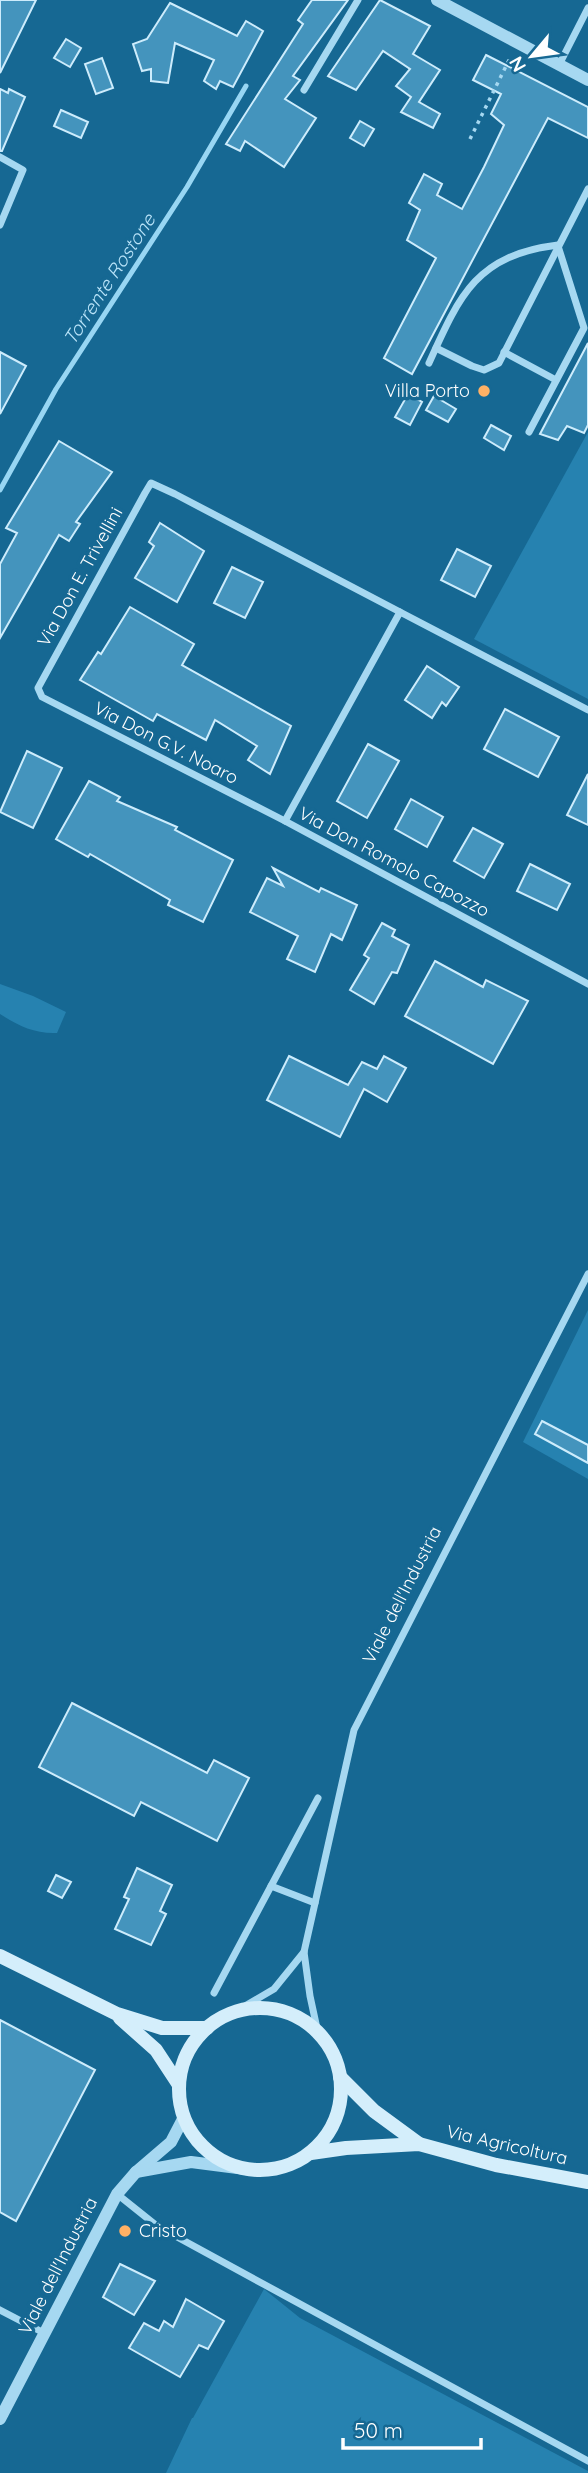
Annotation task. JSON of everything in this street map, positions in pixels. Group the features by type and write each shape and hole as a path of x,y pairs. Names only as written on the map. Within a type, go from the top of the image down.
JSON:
{"main road":[{"path":"0,1956 117,2014 162,2028 207,2028"},
{"name":"Viale dell'Industria","path":"256,2008 279,2010 300,2019 318,2033 333,2054 340,2077 341,2099 336,2119 326,2138 311,2153 293,2164 274,2170 253,2170 231,2165 211,2154 195,2137 184,2117 179,2085 183,2064 192,2044 207,2028 233,2013 256,2008"},
{"path":"117,2014 156,2050 179,2085"},
{"name":"Via Agricoltura","path":"340,2077 374,2110 419,2144"},
{"name":"Via Agricoltura","path":"311,2153 419,2144 496,2165 588,2182"}],"street":[{"path":"304,90 358,0"},
{"path":"437,0 588,80"},
{"path":"559,65 588,8"},
{"path":"0,157 23,170 0,225"},
{"path":"436,348 484,370 499,363 588,190"},
{"path":"429,363 444,330 474,280 495,264 528,249 558,245"},
{"path":"529,432 584,328 558,245"},
{"path":"504,352 556,380"},
{"name":"Via Don E. Trivellini","path":"38,688 150,483 400,612"},
{"path":"400,612 588,710"},
{"name":"Via Don Romolo Capozzo","path":"400,612 285,821 588,984"},
{"name":"Via Don G.V. Noaro","path":"38,688 42,697 285,821"},
{"name":"Viale dell'Industria","path":"318,2033 304,1952 354,1730 588,1274"},
{"path":"214,1993 318,1798"},
{"path":"271,1886 315,1903"},
{"name":"Viale dell'Industria","path":"233,2013 274,1989 304,1952"},
{"name":"Viale dell'Industria","path":"0,2419 117,2194 136,2172 171,2142 184,2117"},
{"name":"Viale dell'Industria","path":"136,2172 191,2162 253,2170"},
{"path":"117,2194 157,2226 588,2461"},
{"path":"0,2310 44,2333"}],"path":[{"path":"470,139 518,43"}],"shaded area":[{"path":"588,432 588,699 474,639"},
{"path":"0,984 66,1012 57,1033 27,1028 0,1014"},
{"path":"588,1310 588,1479 523,1442"},
{"path":"264,2289 300,2318 588,2473 166,2473 192,2418"}],"building":[{"path":"0,0 36,0 0,73"},
{"path":"312,0 348,0 293,76 300,80 285,99 316,118 284,167 245,141 240,151 226,144 303,24 298,20"},
{"path":"380,0 430,26 413,54 440,70 419,102 440,114 433,128 401,112 411,97 396,86 410,69 383,51 356,90 328,76"},
{"path":"170,3 237,36 246,21 263,31 233,87 220,81 216,89 204,81 214,60 175,43 168,83 151,81 151,69 142,71 133,44 147,39"},
{"path":"66,39 81,48 70,67 54,58"},
{"path":"486,55 588,107 588,138 548,118 412,374 384,358 436,258 407,240 420,210 409,203 424,174 442,184 437,195 462,209 484,167 504,125 491,114 501,94 473,80"},
{"path":"102,58 113,88 96,94 85,64"},
{"path":"0,89 8,93 9,89 25,97 2,151 0,151"},
{"path":"61,110 88,122 81,138 54,126"},
{"path":"360,121 374,129 364,146 350,138"},
{"path":"588,343 588,425 584,433 567,426 558,440 540,434"},
{"path":"0,352 26,366 0,414"},
{"path":"408,394 422,402 410,425 395,417"},
{"path":"434,396 456,409 448,422 426,410"},
{"path":"491,425 511,436 504,450 484,438"},
{"path":"59,441 112,472 76,522 80,524 69,541 59,535 0,638 0,564 17,533 6,528"},
{"path":"160,523 204,551 177,602 135,578 154,546 149,542"},
{"path":"457,549 491,566 475,597 441,580"},
{"path":"232,567 263,582 245,618 214,603"},
{"path":"130,607 194,644 182,665 291,726 270,774 248,760 257,746 215,720 206,740 157,714 153,721 80,680 98,652 101,654"},
{"path":"427,666 459,687 446,706 442,702 432,718 405,700"},
{"path":"505,709 559,737 538,777 484,749"},
{"path":"368,744 399,761 367,818 337,801"},
{"path":"27,751 62,768 33,828 0,812"},
{"path":"588,774 588,825 567,815"},
{"path":"89,781 120,797 117,801 177,827 175,830 233,860 203,922 168,905 170,900 90,854 88,857 56,839"},
{"path":"411,799 443,817 427,847 395,829"},
{"path":"473,828 503,844 484,878 454,861"},
{"path":"530,864 570,884 557,910 517,891"},
{"path":"273,868 319,892 321,888 357,905 342,940 331,934 315,972 287,959 298,936 250,912 267,878 283,886"},
{"path":"382,923 395,930 392,936 409,945 397,973 392,972 374,1004 350,990 369,958 364,955"},
{"path":"435,961 483,987 486,980 528,1001 493,1064 405,1016"},
{"path":"289,1056 348,1085 362,1062 377,1069 384,1056 406,1068 387,1102 364,1089 340,1137 267,1100"},
{"path":"542,1421 588,1445 588,1463 535,1434"},
{"path":"72,1703 207,1773 214,1760 249,1778 217,1841 141,1802 134,1816 39,1767"},
{"path":"137,1868 172,1885 160,1911 166,1914 151,1945 115,1929 129,1899 124,1897"},
{"path":"56,1875 71,1882 62,1898 48,1891"},
{"path":"0,2020 95,2070 16,2221 0,2212"},
{"path":"120,2264 155,2281 134,2315 103,2297"},
{"path":"186,2299 224,2321 208,2349 199,2345 180,2377 129,2348 144,2323 159,2331 164,2321 173,2327"}],"waterway":[{"name":"Torrente Rostone","path":"0,490 56,389 187,187 246,86"}],"place":[{"name":"Villa Porto","path":"484,391"},
{"name":"Cristo","path":"125,2231"}]}
